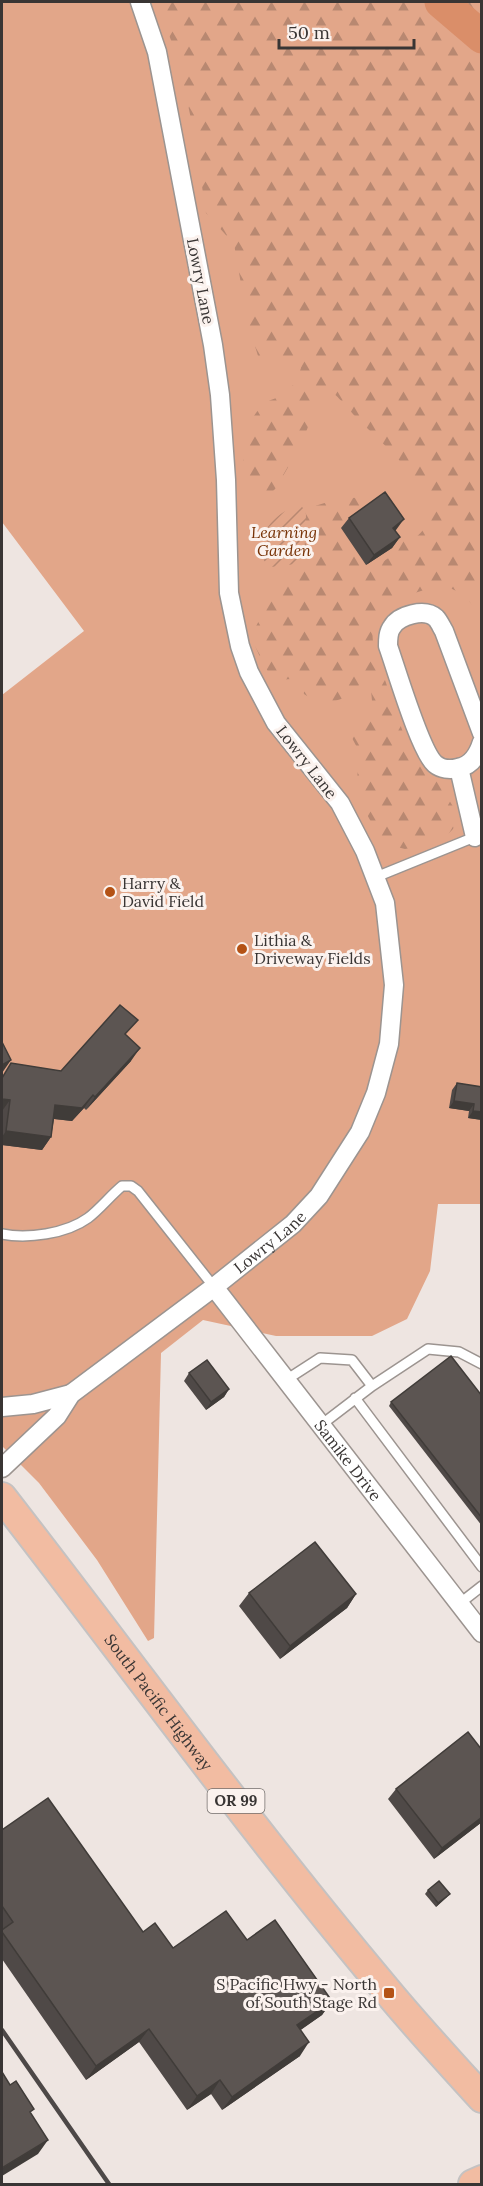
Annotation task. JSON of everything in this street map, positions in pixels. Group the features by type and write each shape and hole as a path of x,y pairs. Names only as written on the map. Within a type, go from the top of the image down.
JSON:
{"main road":[{"name":"South Pacific Highway","path":"2,1497 343,1936 389,1993 482,2098"},
{"path":"473,2184 482,2180"}],"street":[{"name":"Lowry Lane","path":"2,1468 57,1416 71,1394 294,1224 319,1196 360,1132 372,1104 389,1044 394,986 385,903 376,877 344,809 276,723 249,672 240,646 229,593 226,480 220,395 213,345 157,52 140,2"},
{"path":"482,733 444,631 436,618 416,614 399,620 393,625 388,646 424,746 435,764 445,769 459,768 472,762 482,742"},
{"path":"459,768 478,835"},
{"name":"Samike Drive","path":"214,1287 482,1633"},
{"name":"Lowry Lane","path":"2,1407 33,1404 71,1394"}],"lane":[{"path":"376,877 478,835"},
{"path":"2,1234 28,1237 66,1228 86,1219 122,1186 131,1186 138,1191 214,1287"},
{"path":"321,1425 372,1386 428,1349 459,1352 482,1364"},
{"path":"286,1380 320,1358 352,1360 372,1386"},
{"path":"356,1398 482,1567"},
{"path":"459,1604 482,1586"}],"green space":[{"name":"Lithia & Driveway Fields","path":"2,2 481,2 481,1204 438,1204 430,1271 407,1319 372,1336 276,1336 203,1320 161,1353 154,1638 148,1641 97,1560 39,1483 2,1446 2,695 84,631 2,522"},
{"path":"156,2 481,2 481,615 466,598 456,591 451,588 437,587 419,592 391,605 378,616 373,631 374,648 409,750 439,783 455,810 456,820 453,829 448,834 420,846 405,849 393,846 376,831 364,809 356,787 360,753 352,738 349,722 352,716 367,718 371,712 371,691 361,684 337,700 312,698 304,694 300,682 296,680 272,679 250,634 262,615 265,594 290,584 302,573 297,564 303,563 305,509 351,498 378,502 367,565 381,556 384,561 393,555 390,550 399,537 408,543 420,533 428,519 427,506 414,478 392,452 336,396 320,390 316,393 307,431 276,488 271,493 259,497 248,493 243,456 247,431 258,410 294,385 303,358 259,359 248,324 234,244 206,213 194,133 178,58"},
{"name":"Learning Garden","path":"300,506 305,509 306,515 304,563 271,567 265,562 261,549 261,542 267,528 280,515"}],"building":[{"path":"385,492 404,519 393,528 400,537 374,555 349,518"},
{"path":"120,1005 138,1020 125,1034 140,1048 82,1108 55,1105 51,1137 6,1131 10,1100 2,1099 2,1078 11,1063 61,1071"},
{"path":"2,1042 11,1060 2,1065"},
{"path":"457,1083 482,1087 482,1112 473,1111 474,1104 454,1101"},
{"path":"451,1356 482,1396 482,1518 391,1402"},
{"path":"207,1360 229,1389 211,1402 189,1373"},
{"path":"315,1542 356,1594 290,1646 249,1593"},
{"path":"468,1732 482,1750 482,1817 442,1848 396,1789"},
{"path":"48,1798 143,1932 155,1923 173,1948 226,1911 247,1940 275,1920 332,2001 297,2025 309,2042 232,2097 220,2080 197,2096 149,2029 96,2066 2,1932 13,1922 2,1906 2,1830"},
{"path":"439,1881 450,1894 438,1903 428,1890"},
{"path":"2,2072 10,2085 16,2081 34,2109 30,2112 48,2140 2,2168"}],"waterway":[{"path":"441,2 482,37"}],"railway":[{"path":"2,2030 109,2184"}],"place":[{"name":"Harry & David Field","path":"110,892"},
{"name":"Lithia & Driveway Fields","path":"242,949"},
{"name":"S Pacific Hwy - North of South Stage Rd","path":"389,1993"}]}
